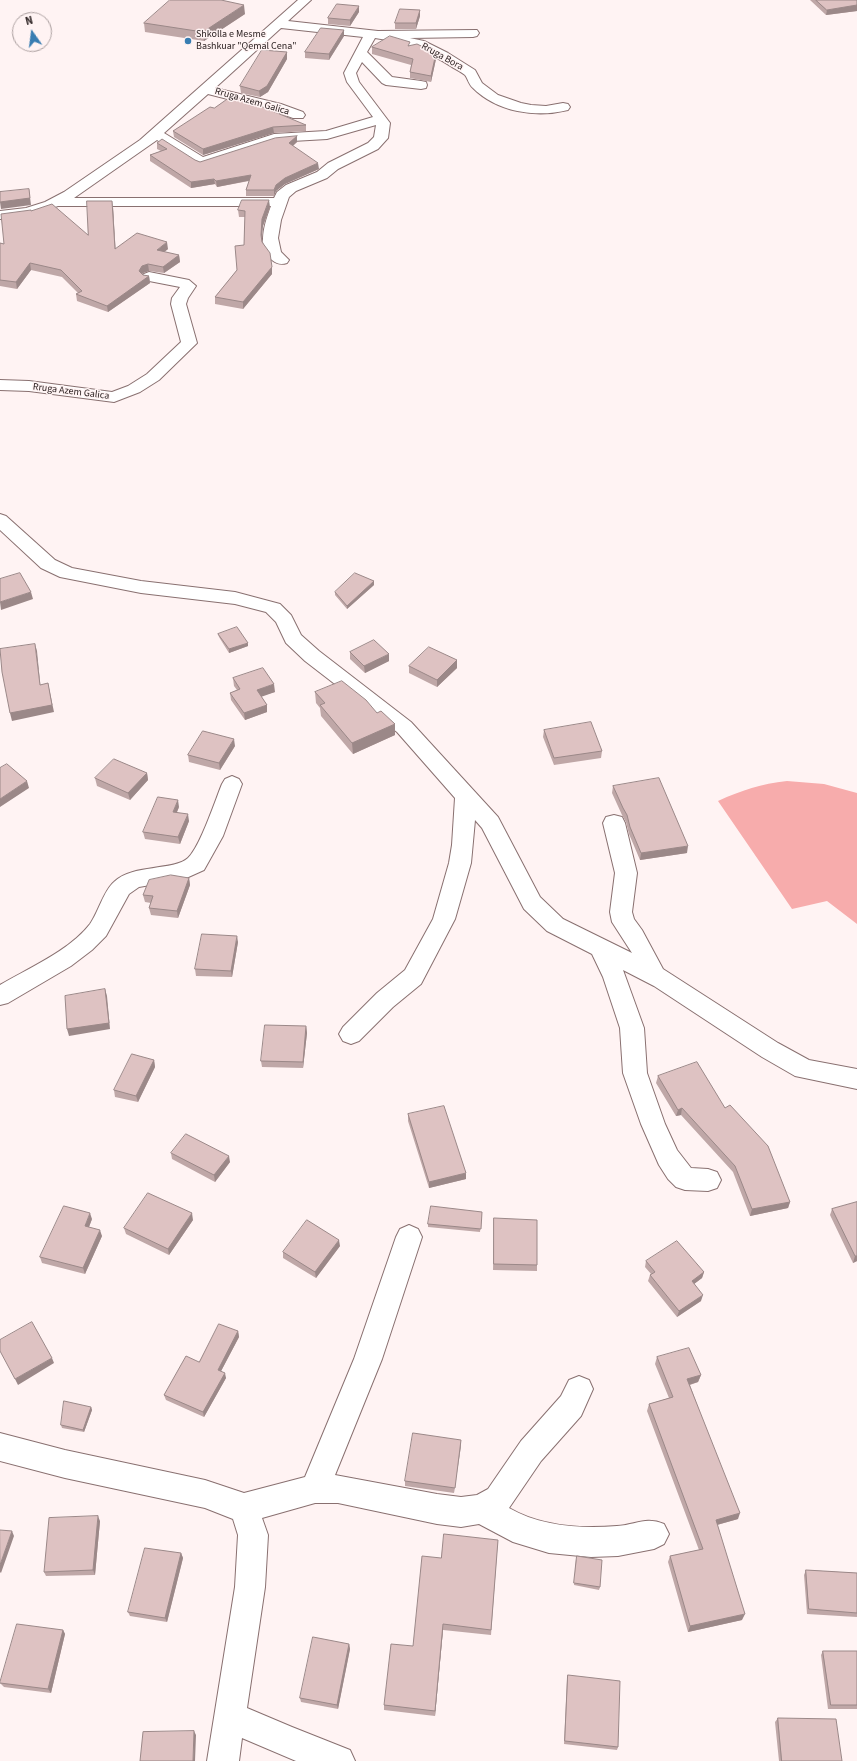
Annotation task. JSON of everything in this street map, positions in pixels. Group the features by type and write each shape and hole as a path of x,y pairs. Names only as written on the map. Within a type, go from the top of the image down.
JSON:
{"street":[{"path":"282,1 301,3"},
{"name":"Rruga Azem Galica","path":"0,215 42,209 87,182 157,134 301,3"},
{"name":"Rruga Bora","path":"279,24 375,34 473,33"},
{"path":"282,260 274,253 271,246 272,228 282,195 291,188 322,175 334,166 373,146 381,138 383,123 353,82 350,73 361,53 375,34"},
{"name":"Rruga Bora","path":"375,34 420,44 444,56 470,73 477,85 493,98 518,107 531,109 546,110 563,107"},
{"path":"361,53 387,80 391,82 421,85"},
{"name":"Rruga Azem Galica","path":"205,89 276,107 298,115"},
{"name":"Rruga Azem Galica","path":"157,134 201,162 274,138 327,135 381,119"},
{"name":"Rruga Azem Galica","path":"55,202 281,201"},
{"name":"Rruga Azem Galica","path":"0,385 29,386 114,398 153,377 189,344 187,329 178,306 179,300 188,286 184,282 149,277"},
{"path":"0,520 48,564 67,573 141,587 235,598 273,608 284,619 293,638 312,656 341,677 404,728 466,796 490,823 532,903 555,925 655,976 770,1050 804,1069 857,1079"},
{"path":"0,996 63,960 84,944 98,930 122,888 139,879 184,871 196,864 212,836 232,784"},
{"path":"351,1034 385,1000 413,977 444,919 463,845 466,796"},
{"path":"614,823 626,873 621,912 622,922 634,936 655,976"},
{"path":"600,948 615,977 632,1028 635,1073 661,1142 677,1171 685,1179 708,1180"},
{"path":"315,1489 368,1359 409,1238"},
{"path":"0,1447 65,1464 205,1494 244,1508 315,1489 338,1489 461,1512 481,1509 498,1499 531,1451 571,1406 579,1389"},
{"path":"223,1761 250,1587 253,1535 244,1508"},
{"path":"481,1509 512,1527 549,1538 598,1542 618,1541 654,1534"},
{"path":"231,1717 288,1742 339,1761"}],"shaded area":[{"path":"787,781 824,784 857,793 857,924 827,901 792,909 718,801 752,788"}],"building":[{"path":"170,0 221,0 244,5 203,32 144,23"},
{"path":"816,0 857,0 857,5 827,10"},
{"path":"337,4 359,6 350,20 328,18"},
{"path":"400,9 420,10 416,23 395,23"},
{"path":"321,28 344,30 329,54 305,52"},
{"path":"390,36 410,42 408,46 417,44 436,53 431,76 410,72 413,59 372,47"},
{"path":"262,50 287,52 267,86 259,91 240,86"},
{"path":"232,96 246,100 306,125 273,127 203,149 173,131 210,107 214,108"},
{"path":"297,136 289,143 318,163 285,178 276,185 274,190 246,190 251,175 216,181 214,179 191,182 150,155 167,149 157,143 162,139 200,162 275,138"},
{"path":"29,189 30,198 0,202 0,192"},
{"path":"242,200 269,200 262,219 261,235 262,242 270,253 272,267 243,302 215,297 237,270 235,246 244,245 245,211 238,210"},
{"path":"87,201 112,201 115,249 137,233 167,242 157,250 179,255 163,267 148,264 142,266 139,271 143,275 149,276 107,306 76,294 82,291 61,270 30,263 16,282 0,280 0,243 4,244 1,214 31,211 52,204 88,235"},
{"path":"20,573 31,592 0,602 0,579"},
{"path":"355,573 374,581 347,606 335,592"},
{"path":"237,627 248,643 229,649 218,634"},
{"path":"374,640 389,654 364,666 350,652"},
{"path":"35,644 40,685 48,683 52,705 10,713 2,672 0,649"},
{"path":"429,647 457,660 437,680 409,666"},
{"path":"263,668 274,684 257,690 267,705 244,713 230,693 240,689 233,678"},
{"path":"342,681 366,700 377,713 381,711 395,724 352,743 320,705 325,703 315,692"},
{"path":"591,722 602,751 554,758 544,730"},
{"path":"203,731 234,739 219,763 188,755"},
{"path":"114,759 147,773 128,793 95,778"},
{"path":"7,764 27,781 0,799 0,768"},
{"path":"659,778 688,846 641,853 630,827 627,815 613,786"},
{"path":"158,797 178,800 173,812 188,814 178,837 143,832"},
{"path":"171,875 189,878 177,911 149,908 153,896 143,895 149,880"},
{"path":"202,934 237,936 231,971 195,969"},
{"path":"105,989 109,1023 67,1029 65,996"},
{"path":"265,1025 306,1026 303,1062 261,1061"},
{"path":"132,1054 154,1060 136,1096 114,1090"},
{"path":"697,1062 725,1108 730,1105 768,1146 790,1202 752,1209 735,1166 682,1108 678,1110 658,1076"},
{"path":"444,1106 466,1173 429,1182 408,1114"},
{"path":"186,1134 229,1156 214,1175 171,1153"},
{"path":"148,1193 192,1213 168,1249 124,1228"},
{"path":"857,1202 857,1256 855,1256 832,1209"},
{"path":"64,1206 90,1213 85,1226 100,1230 83,1268 40,1257"},
{"path":"431,1206 482,1212 481,1229 428,1224"},
{"path":"494,1218 537,1220 537,1265 494,1264"},
{"path":"307,1220 339,1240 315,1272 283,1252"},
{"path":"677,1241 704,1272 692,1281 703,1295 679,1311 650,1275 655,1272 646,1261"},
{"path":"32,1322 52,1358 15,1379 0,1351 0,1340"},
{"path":"219,1324 238,1331 218,1370 225,1373 203,1412 164,1395 186,1356 199,1362"},
{"path":"689,1348 701,1375 687,1379 740,1513 716,1520 745,1614 690,1626 670,1556 703,1549 649,1404 673,1397 657,1357"},
{"path":"64,1401 91,1407 83,1430 61,1425"},
{"path":"413,1433 461,1440 455,1488 405,1481"},
{"path":"98,1516 93,1570 44,1572 49,1518"},
{"path":"0,1530 12,1531 0,1565"},
{"path":"444,1534 498,1540 491,1630 443,1624 435,1711 384,1705 391,1644 413,1646 422,1556 441,1558"},
{"path":"145,1548 181,1553 165,1618 128,1612"},
{"path":"577,1556 602,1560 600,1587 574,1583"},
{"path":"806,1570 857,1573 857,1613 809,1609"},
{"path":"17,1624 63,1630 48,1689 0,1683"},
{"path":"313,1637 349,1644 337,1705 300,1698"},
{"path":"823,1651 857,1651 857,1705 831,1705"},
{"path":"568,1675 620,1681 618,1747 565,1741"},
{"path":"778,1718 836,1719 842,1761 782,1761"},
{"path":"194,1731 193,1761 140,1761 143,1732"}],"place":[{"name":"Shkolla e Mesme Bashkuar \"Qemal Cena\"","path":"188,41"}]}
